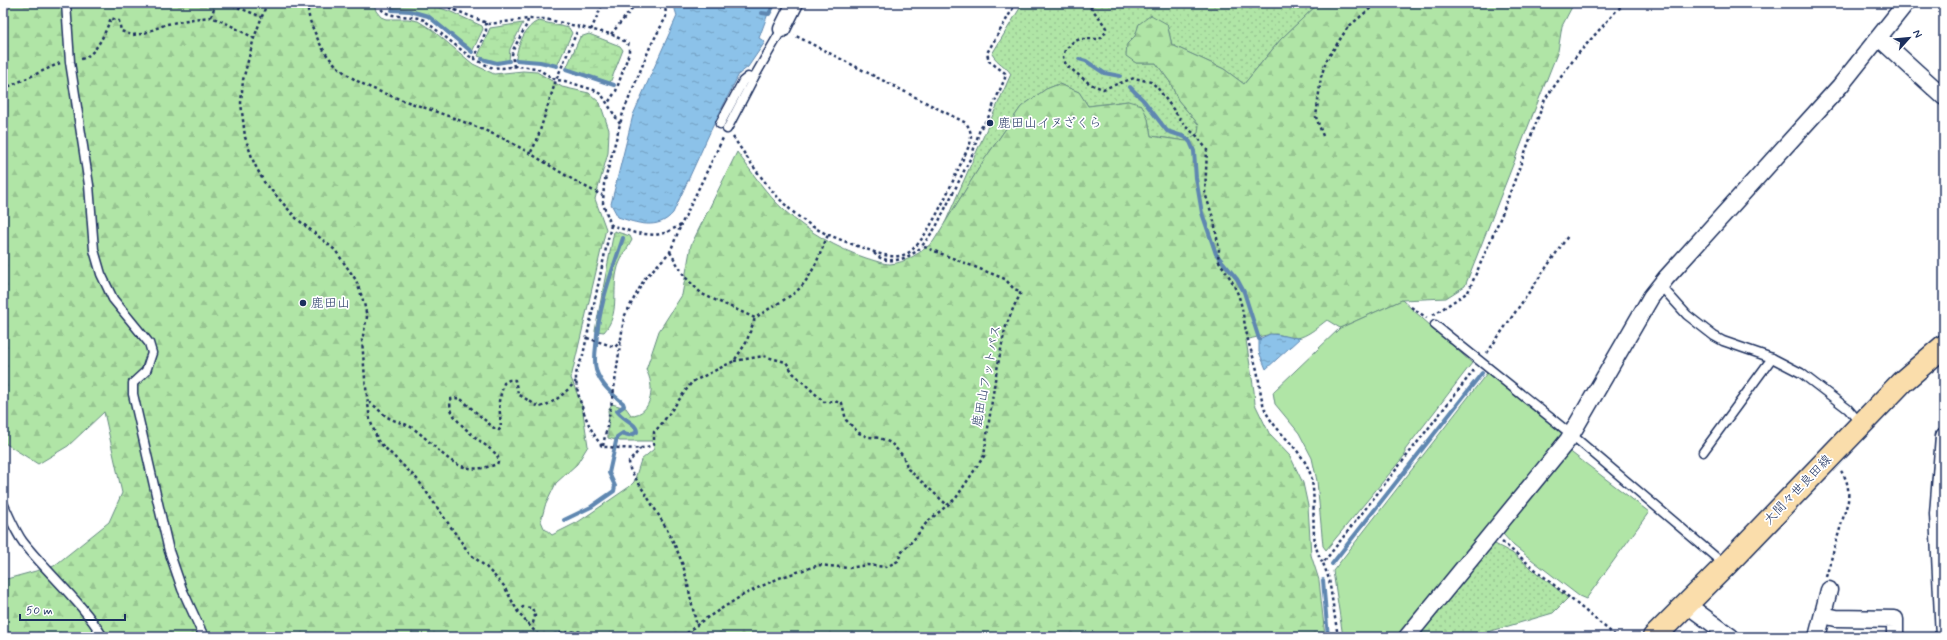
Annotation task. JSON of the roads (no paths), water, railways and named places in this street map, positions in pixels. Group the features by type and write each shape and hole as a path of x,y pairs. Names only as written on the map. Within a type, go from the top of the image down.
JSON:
{"main road":[{"name":"大間々世良田線","path":"1654,637 1726,565 1902,382 1944,346"}],"street":[{"path":"782,29 795,3"},
{"path":"1407,637 1572,434 1651,297 1660,285 1690,250 1840,86 1906,3"},
{"path":"1879,38 1944,98"},
{"path":"1944,436 1938,500 1944,637"},
{"path":"1816,637 1829,590"},
{"path":"1686,604 1731,637"},
{"path":"1823,615 1836,618 1895,619 1895,637"}],"lane":[{"path":"66,3 70,62 89,185 94,250 101,274 113,299 149,343 152,354 150,363 146,371 134,384 133,394 169,551 182,589 204,637"},
{"path":"727,130 753,79 782,29"},
{"path":"720,124 743,81 748,77 753,79"},
{"path":"1660,285 1687,315 1714,336 1772,358 1814,381 1848,409 1861,424"},
{"path":"1435,325 1480,363 1572,434 1726,565"},
{"path":"1703,452 1772,358"},
{"path":"3,504 22,540 65,587 94,622 103,637"}],"water":[{"path":"673,3 772,3 759,38 765,42 748,67 739,74 711,130 673,213 661,222 654,224 639,223 618,217 611,204 633,115 677,16"},
{"path":"1270,334 1300,338 1266,369 1259,352 1259,339"}],"waterway":[{"path":"762,13 769,14 775,3"},
{"path":"392,10 410,11 428,16 472,52"},
{"path":"482,59 497,63 509,61"},
{"path":"1079,59 1086,61 1104,73 1120,76"},
{"path":"516,60 540,62 557,66"},
{"path":"566,69 614,85"},
{"path":"1130,87 1144,101 1167,131 1185,137 1190,142 1194,151 1196,178 1202,213 1216,254 1237,279 1244,292 1259,339"},
{"path":"564,520 591,507 614,491 615,486 609,473 617,437 623,433 630,435 637,432 635,426 617,411 624,406 623,403 604,385 598,375 595,364 599,318 623,238"},
{"path":"1332,564 1482,373"},
{"path":"1323,580 1328,637"}],"place":[{"name":"鹿田山イヌざくら","path":"990,123"},
{"name":"鹿田山","path":"303,303"}]}
